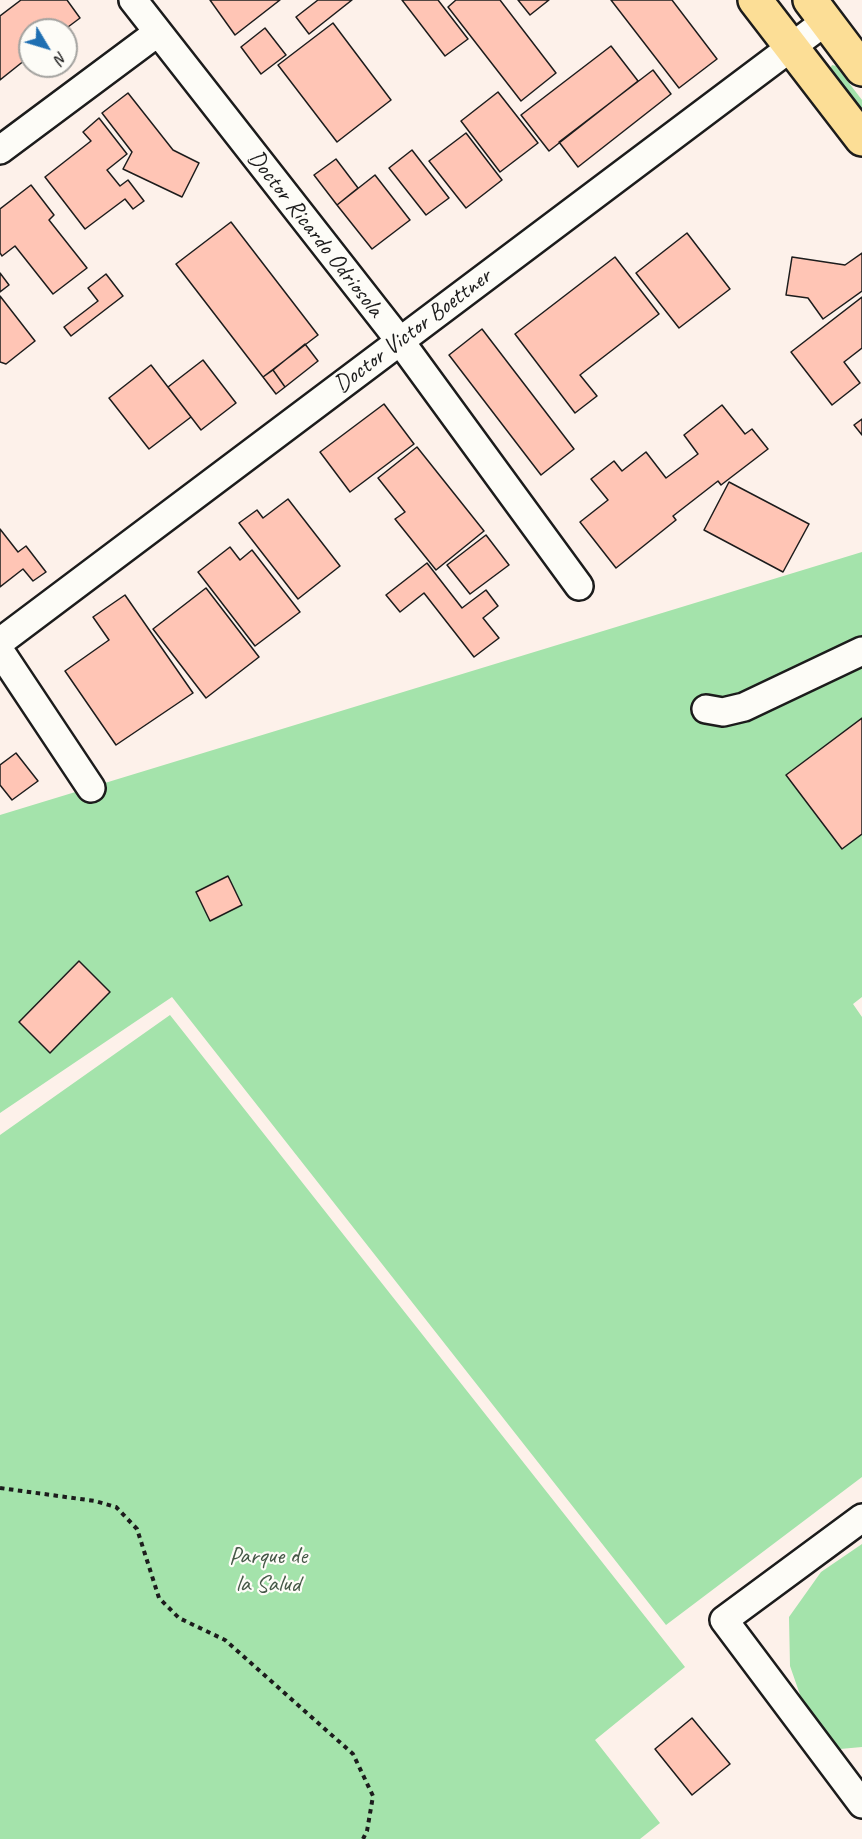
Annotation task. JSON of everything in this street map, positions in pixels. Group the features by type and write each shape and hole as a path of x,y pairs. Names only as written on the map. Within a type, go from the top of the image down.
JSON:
{"main road":[{"path":"756,0 862,139"},
{"path":"818,11 862,69"}],"street":[{"name":"Doctor Ricardo Odriosola","path":"133,0 400,341 579,586"},
{"name":"Doctor Victor Boettner","path":"0,642 791,47 818,11"},
{"path":"0,150 157,33"},
{"path":"0,651 91,788"},
{"path":"706,709 723,712 744,707 862,651"},
{"path":"862,1518 724,1620 862,1803"}],"path":[{"path":"0,1488 95,1501 116,1508 137,1529 159,1598 179,1618 225,1640 353,1754 373,1796 367,1831 363,1839"}],"green space":[{"path":"832,65 836,66 862,100 862,114 829,71"},
{"path":"862,552 862,997 853,1004 862,1017 862,1477 666,1625 172,997 0,1113 0,815"},
{"name":"Parque de la Salud","path":"170,1015 685,1667 595,1740 660,1823 640,1839 0,1839 0,1135"},
{"path":"862,1544 862,1747 840,1749 805,1709 790,1666 789,1617 821,1572"}],"building":[{"path":"21,0 67,0 80,18 18,18 18,66 0,80 0,16"},
{"path":"210,0 280,0 235,35"},
{"path":"318,0 352,0 309,34 296,17"},
{"path":"402,0 438,0 468,39 445,56"},
{"path":"456,0 500,0 556,73 521,101 448,7"},
{"path":"518,0 549,0 530,15"},
{"path":"611,0 672,0 717,59 679,88"},
{"path":"333,23 391,100 337,142 278,65"},
{"path":"265,28 286,55 261,74 241,47"},
{"path":"611,46 638,81 549,151 521,115"},
{"path":"653,70 671,94 578,167 559,142"},
{"path":"498,92 538,143 500,172 461,121"},
{"path":"128,93 173,150 199,163 182,197 123,169 132,152 102,113"},
{"path":"99,118 127,154 107,170 120,186 128,180 144,201 133,209 125,199 85,229 45,177 91,141 83,132"},
{"path":"466,133 502,180 466,208 429,161"},
{"path":"412,150 449,198 426,215 389,168"},
{"path":"336,159 358,188 337,205 314,175"},
{"path":"375,175 410,220 372,249 337,205"},
{"path":"31,185 54,215 49,220 87,268 53,294 15,246 2,256 0,253 0,209"},
{"path":"231,222 318,335 263,377 176,264"},
{"path":"687,233 730,289 679,328 636,273"},
{"path":"862,253 862,291 823,319 808,298 786,295 792,257 845,265"},
{"path":"615,257 659,314 580,375 597,396 575,413 515,334"},
{"path":"0,273 9,285 0,292"},
{"path":"106,274 123,296 71,336 64,327 98,301 88,288"},
{"path":"0,296 35,341 6,364 0,362"},
{"path":"862,297 862,348 844,362 860,383 832,405 791,352"},
{"path":"482,329 574,449 541,475 449,355"},
{"path":"305,344 318,361 285,387 273,370"},
{"path":"203,360 236,403 201,430 168,387"},
{"path":"151,365 191,417 149,449 109,398"},
{"path":"273,370 285,387 276,394 263,377"},
{"path":"384,404 414,444 350,492 320,452"},
{"path":"722,405 745,434 752,429 768,449 721,485 718,481 673,516 676,520 616,568 580,522 608,500 591,479 614,461 622,471 646,452 666,478 698,454 684,435"},
{"path":"862,419 862,435 854,425"},
{"path":"417,447 484,531 436,570 395,519 405,512 378,478"},
{"path":"729,482 809,524 783,572 704,530"},
{"path":"288,499 340,566 298,599 239,523 257,510 263,518"},
{"path":"0,529 18,552 26,546 46,572 33,581 23,569 0,587"},
{"path":"486,535 509,565 470,594 447,565"},
{"path":"230,547 240,560 252,550 300,612 255,646 198,572"},
{"path":"427,563 462,608 486,590 498,606 483,618 499,638 474,657 424,593 400,612 386,595"},
{"path":"206,588 259,657 206,698 153,629"},
{"path":"125,595 193,693 116,745 65,671 109,640 93,617"},
{"path":"862,718 862,834 842,849 786,775"},
{"path":"16,753 38,781 12,800 0,785 0,765"},
{"path":"228,876 242,905 210,921 196,892"},
{"path":"79,961 110,992 50,1053 19,1022"},
{"path":"692,1718 730,1764 692,1795 655,1749"}]}
